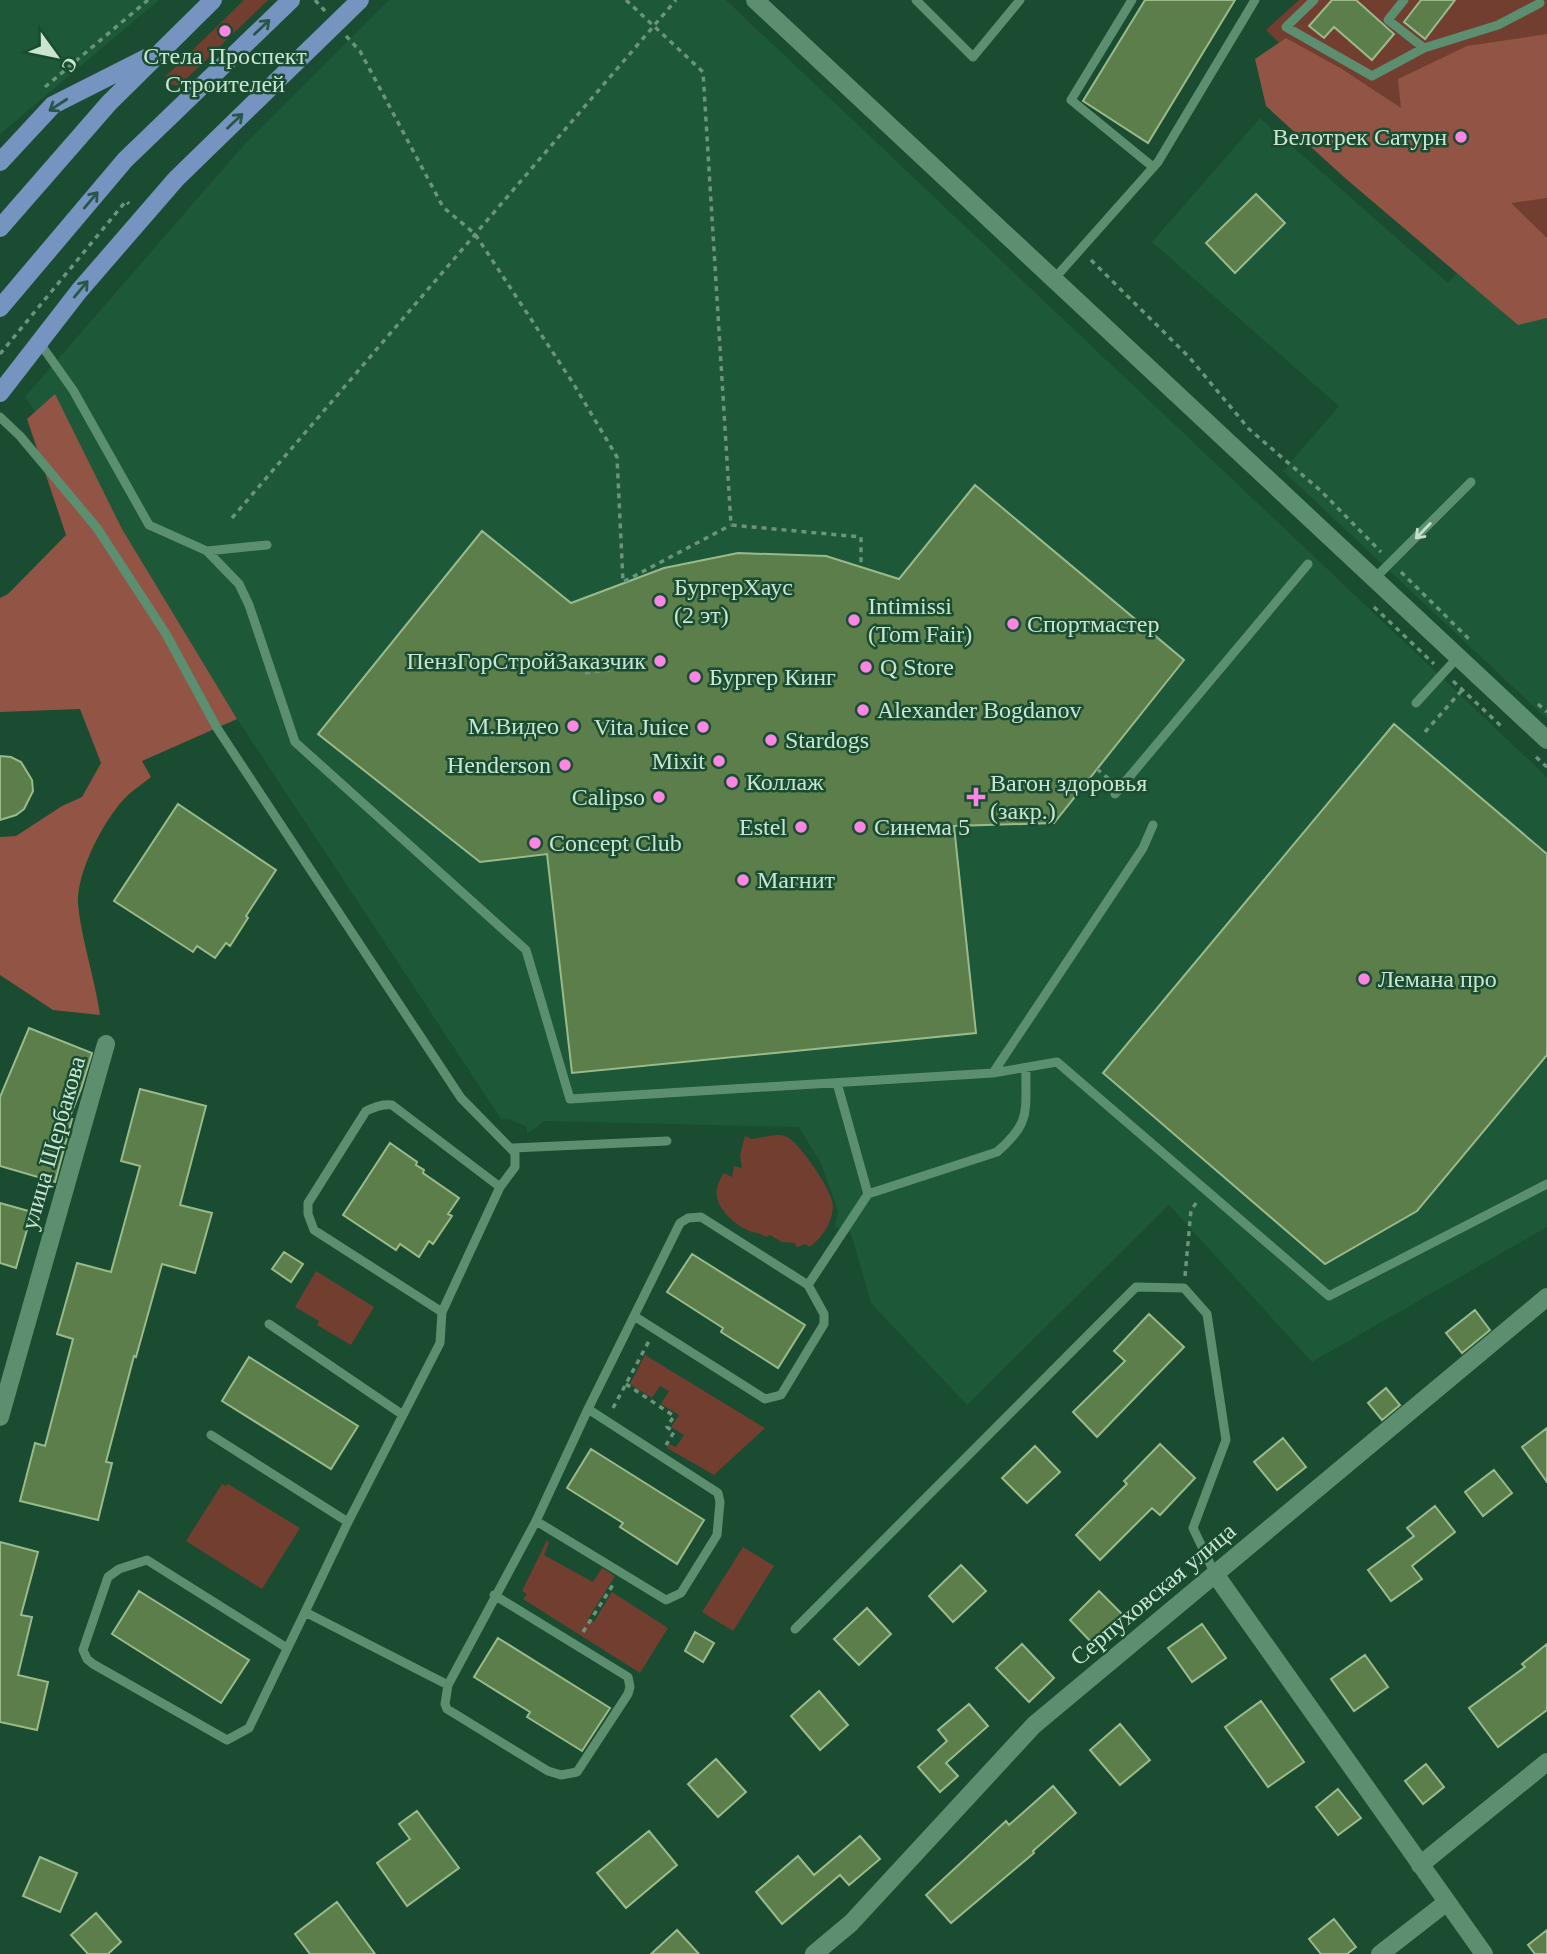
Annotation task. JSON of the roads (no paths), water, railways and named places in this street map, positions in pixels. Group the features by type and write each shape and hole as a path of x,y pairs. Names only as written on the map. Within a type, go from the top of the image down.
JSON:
{"main road":[{"path":"0,228 84,130 213,0"},
{"path":"0,309 125,160 291,0"},
{"path":"0,393 79,291 176,179 360,0"},
{"path":"0,162 53,106 162,50"}],"street":[{"path":"755,0 1546,738"},
{"name":"улица Щербакова","path":"0,1418 106,1044"},
{"name":"Серпуховская улица","path":"814,1954 850,1923 1034,1725 1547,1297"},
{"path":"1215,1574 1484,1954"},
{"path":"1420,1864 1547,1762"},
{"path":"1380,1954 1447,1902"}],"lane":[{"path":"916,0 973,57 1020,0"},
{"path":"1132,0 1070,100 1153,167"},
{"path":"1054,279 1153,167 1255,0"},
{"path":"1314,0 1286,27 1372,76 1424,48 1498,25 1540,3"},
{"path":"1404,0 1388,20 1424,48"},
{"path":"39,342 73,390 149,526 207,551 239,584 249,605 295,742 526,950 570,1099 993,1073 1057,1062 1329,1296 1547,1184"},
{"path":"0,417 20,436 97,528 166,634 218,728 461,1098 513,1148 515,1167 500,1187 442,1312 440,1343 348,1522 305,1612 248,1728 227,1740 93,1664 83,1650 108,1577 119,1569 147,1560 287,1648"},
{"path":"1374,579 1471,482"},
{"path":"207,551 267,545"},
{"path":"1115,794 1308,564"},
{"path":"1416,703 1458,657"},
{"path":"993,1073 1143,848 1153,825"},
{"path":"808,1285 868,1194 997,1153 1025,1119 1026,1068"},
{"path":"837,1083 868,1194"},
{"path":"442,1312 314,1230 308,1214 308,1203 366,1111 386,1105 392,1105 500,1187"},
{"path":"513,1148 667,1141"},
{"path":"495,1595 628,1677 628,1694 577,1773 561,1775 548,1771 447,1709 447,1685 495,1595 536,1521 588,1409 634,1316 681,1223 688,1218 701,1217 808,1285 824,1314 824,1324 780,1395 765,1399 634,1316"},
{"path":"795,1629 1136,1287 1184,1288 1207,1314 1226,1440 1194,1528 1215,1574"},
{"path":"269,1324 403,1415"},
{"path":"536,1521 666,1600 681,1593 717,1535 720,1502 718,1493 588,1409"},
{"path":"211,1435 348,1522"},
{"path":"305,1612 447,1685"}],"place":[{"name":"Стела Проспект Строителей","path":"225,31"},
{"name":"Велотрек Сатурн","path":"1461,137"},
{"name":"БургерХаус (2 эт)","path":"660,601"},
{"name":"Intimissi (Tom Fair)","path":"854,620"},
{"name":"Спортмастер","path":"1013,624"},
{"name":"ПензГорСтройЗаказчик","path":"660,661"},
{"name":"Q Store","path":"866,667"},
{"name":"Бургер Кинг","path":"695,677"},
{"name":"Alexander Bogdanov","path":"863,710"},
{"name":"М.Видео","path":"573,726"},
{"name":"Vita Juice","path":"703,727"},
{"name":"Stardogs","path":"771,740"},
{"name":"Mixit","path":"719,761"},
{"name":"Henderson","path":"565,765"},
{"name":"Коллаж","path":"732,782"},
{"name":"Calipso","path":"659,797"},
{"name":"Вагон здоровья (закр.)","path":"976,797"},
{"name":"Estel","path":"801,827"},
{"name":"Синема 5","path":"860,827"},
{"name":"Concept Club","path":"535,843"},
{"name":"Магнит","path":"743,880"},
{"name":"Лемана про","path":"1364,979"}]}
